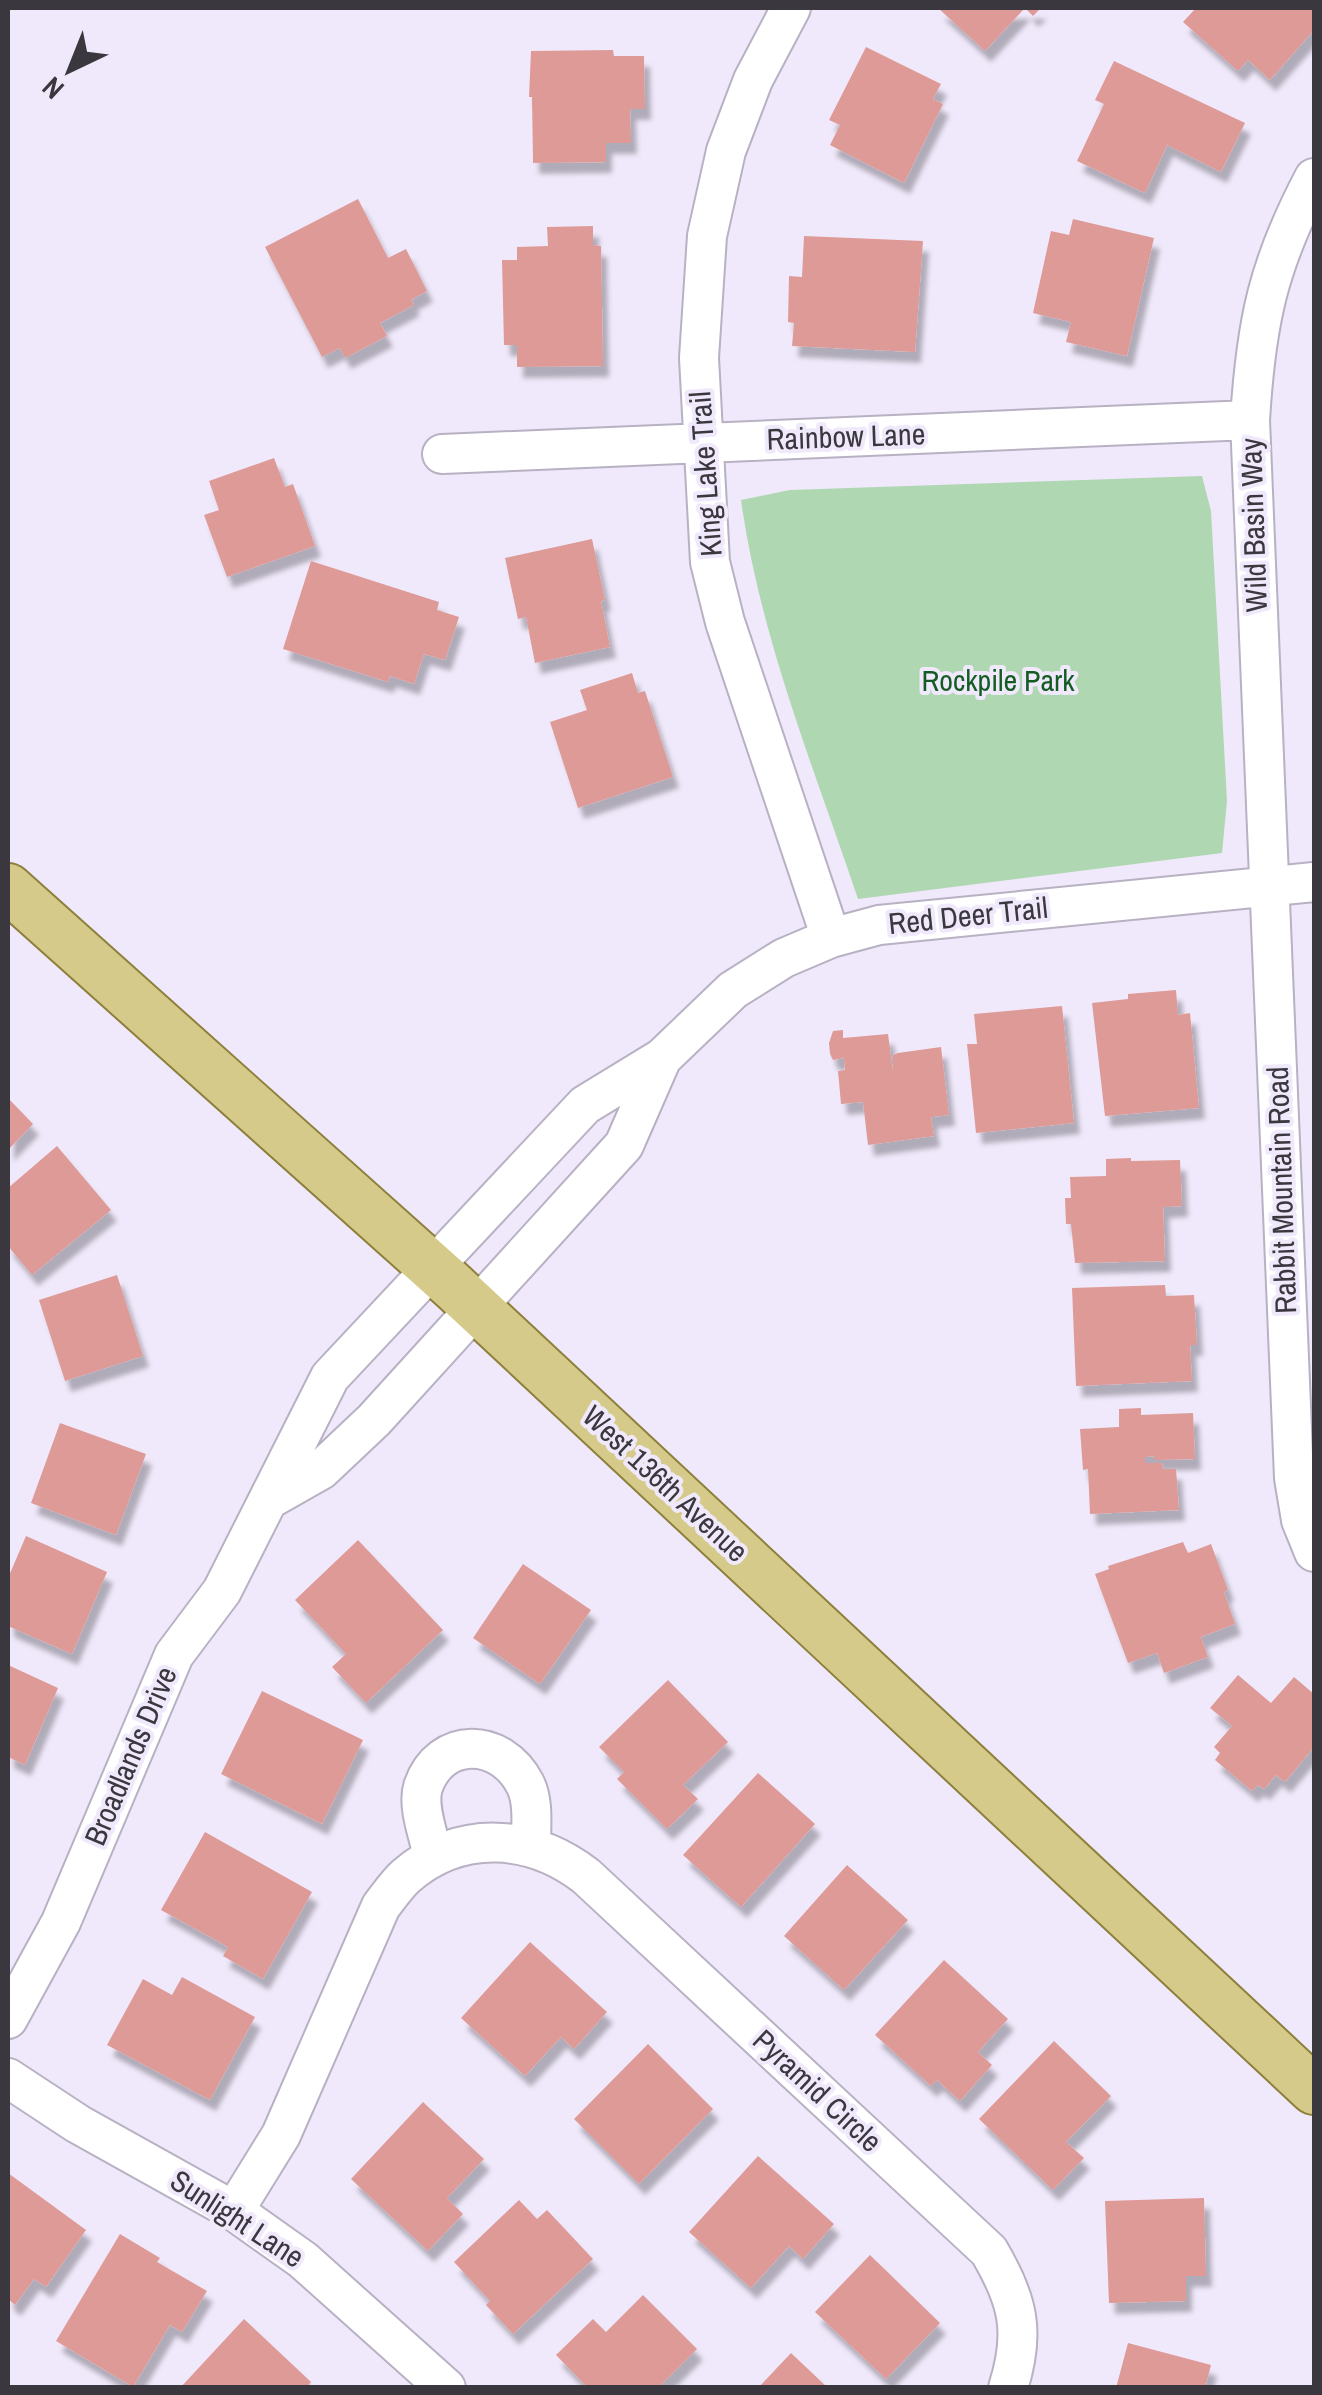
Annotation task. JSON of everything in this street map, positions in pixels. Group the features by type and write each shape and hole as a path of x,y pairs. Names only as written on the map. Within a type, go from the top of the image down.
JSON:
{"main road":[{"name":"West 136th Avenue","path":"8,888 477,1308 1314,2090"}],"street":[{"name":"King Lake Trail","path":"791,8 753,80 726,152 706,236 700,342 704,443 710,562 725,622 832,938"},
{"name":"Wild Basin Way","path":"1269,884 1250,420 1254,349 1267,286 1289,225 1314,178"},
{"name":"Rainbow Lane","path":"442,454 1250,420"},
{"name":"Red Deer Trail","path":"432,1268 585,1104 662,1058 733,990 784,958 878,925 1314,882"},
{"name":"Rabbit Mountain Road","path":"1269,884 1294,1478 1301,1520 1314,1552"},
{"name":"Red Deer Trail","path":"477,1308 624,1145 662,1058"},
{"name":"Broadlands Drive","path":"8,2019 61,1922 174,1655 222,1591 330,1377 432,1268"},
{"path":"268,1500 321,1470 374,1420 477,1308"},
{"path":"434,1856 422,1802 424,1786 440,1761 468,1749 484,1748 500,1754 527,1787 531,1846"},
{"name":"Pyramid Circle","path":"234,2210 281,2135 381,1906 404,1877 434,1856 456,1847 495,1841 531,1846 566,1860 586,1876 989,2251 1009,2285 1018,2321 1017,2360 1008,2388"},
{"name":"Sunlight Lane","path":"8,2078 78,2124 234,2210 303,2260 446,2388"}],"green space":[{"name":"Rockpile Park","path":"1202,476 1211,511 1227,801 1222,853 858,899 775,652 741,500 790,490"}],"building":[{"path":"938,8 1025,8 985,51"},
{"path":"1025,8 1041,8 1033,16"},
{"path":"1196,8 1314,8 1314,30 1270,80 1248,60 1238,71 1183,22"},
{"path":"866,47 941,84 933,99 943,104 904,183 830,145 840,125 829,120"},
{"path":"613,50 614,56 644,56 645,109 630,109 631,143 606,143 606,162 533,163 531,51"},
{"path":"1114,61 1245,123 1221,172 1167,145 1145,193 1077,161 1104,104 1095,100"},
{"path":"358,199 388,258 406,249 427,291 411,300 414,305 380,323 387,336 345,358 340,348 322,357 265,247"},
{"path":"1073,219 1154,238 1127,356 1066,342 1071,322 1033,313 1051,231 1069,235"},
{"path":"593,226 593,245 601,246 603,366 517,367 517,345 504,345 502,260 517,260 517,247 548,246 547,227"},
{"path":"804,236 923,241 915,352 792,346 789,276 802,277"},
{"path":"274,458 285,487 293,484 315,546 227,577 204,515 219,510 209,481"},
{"path":"592,539 610,647 535,663 526,617 518,619 505,558"},
{"path":"311,561 439,602 437,610 459,617 445,660 424,654 414,684 390,676 388,682 283,649"},
{"path":"632,673 638,693 645,691 673,777 578,808 550,722 587,710 580,690"},
{"path":"1176,990 1178,1015 1190,1013 1199,1108 1105,1116 1092,1003 1128,999 1128,994"},
{"path":"1062,1006 1074,1123 976,1133 967,1044 977,1044 974,1014"},
{"path":"843,1030 843,1038 888,1034 893,1071 893,1055 941,1047 949,1115 931,1117 934,1136 868,1145 863,1102 841,1104 838,1071 845,1070 844,1058 833,1060 830,1054 833,1031"},
{"path":"8,1098 33,1124 8,1150"},
{"path":"57,1146 111,1210 32,1275 8,1246 8,1188"},
{"path":"1106,1159 1180,1160 1182,1206 1163,1207 1165,1261 1075,1263 1071,1224 1066,1224 1065,1198 1071,1198 1070,1177 1106,1176"},
{"path":"117,1275 143,1356 65,1381 39,1300"},
{"path":"1165,1285 1166,1296 1194,1295 1197,1345 1190,1345 1192,1381 1076,1386 1072,1288"},
{"path":"1141,1408 1141,1415 1193,1413 1195,1459 1145,1457 1145,1463 1162,1463 1163,1469 1176,1469 1179,1510 1090,1514 1088,1469 1083,1470 1080,1429 1119,1427 1119,1409"},
{"path":"60,1423 146,1454 116,1535 31,1503"},
{"path":"26,1536 107,1572 72,1654 8,1626 8,1578"},
{"path":"358,1540 443,1630 366,1703 332,1667 346,1654 295,1600"},
{"path":"1183,1542 1188,1553 1211,1544 1228,1590 1224,1592 1235,1624 1201,1637 1208,1657 1164,1673 1157,1653 1128,1663 1095,1574 1109,1569 1108,1566"},
{"path":"523,1564 591,1610 540,1684 473,1638"},
{"path":"8,1665 58,1688 25,1765 8,1757"},
{"path":"1238,1675 1271,1703 1294,1677 1314,1694 1314,1747 1285,1782 1276,1775 1264,1789 1258,1785 1252,1791 1215,1760 1220,1753 1214,1747 1232,1726 1210,1708"},
{"path":"668,1680 728,1742 683,1785 698,1799 667,1829 617,1779 624,1772 599,1747"},
{"path":"262,1691 363,1740 322,1824 221,1774"},
{"path":"758,1773 815,1824 741,1907 683,1855"},
{"path":"205,1832 312,1892 263,1979 223,1956 228,1947 161,1910"},
{"path":"847,1865 908,1920 844,1990 784,1936"},
{"path":"530,1942 607,2012 574,2049 561,2037 525,2076 461,2018"},
{"path":"944,1960 1008,2019 978,2052 992,2065 960,2101 937,2080 931,2086 875,2035"},
{"path":"182,1977 255,2017 210,2100 107,2045 143,1979 172,1995"},
{"path":"1054,2041 1111,2096 1066,2142 1084,2158 1053,2190 979,2119"},
{"path":"648,2044 713,2109 639,2184 574,2119"},
{"path":"423,2102 484,2159 447,2198 463,2214 428,2251 351,2179"},
{"path":"758,2156 834,2224 803,2259 789,2246 751,2288 689,2232"},
{"path":"8,2173 86,2230 46,2287 34,2279 15,2305 8,2299"},
{"path":"1204,2198 1206,2276 1186,2276 1186,2301 1109,2303 1105,2201"},
{"path":"519,2200 537,2219 547,2210 593,2259 513,2334 486,2305 490,2301 454,2262"},
{"path":"120,2234 160,2258 157,2262 207,2291 182,2332 170,2325 133,2387 56,2341"},
{"path":"870,2255 940,2323 886,2379 815,2312"},
{"path":"643,2295 697,2349 658,2388 588,2388 556,2355 593,2319 606,2332"},
{"path":"244,2319 311,2382 306,2388 180,2388"},
{"path":"1128,2343 1211,2365 1205,2388 1116,2388"},
{"path":"791,2353 828,2388 758,2388"}]}
